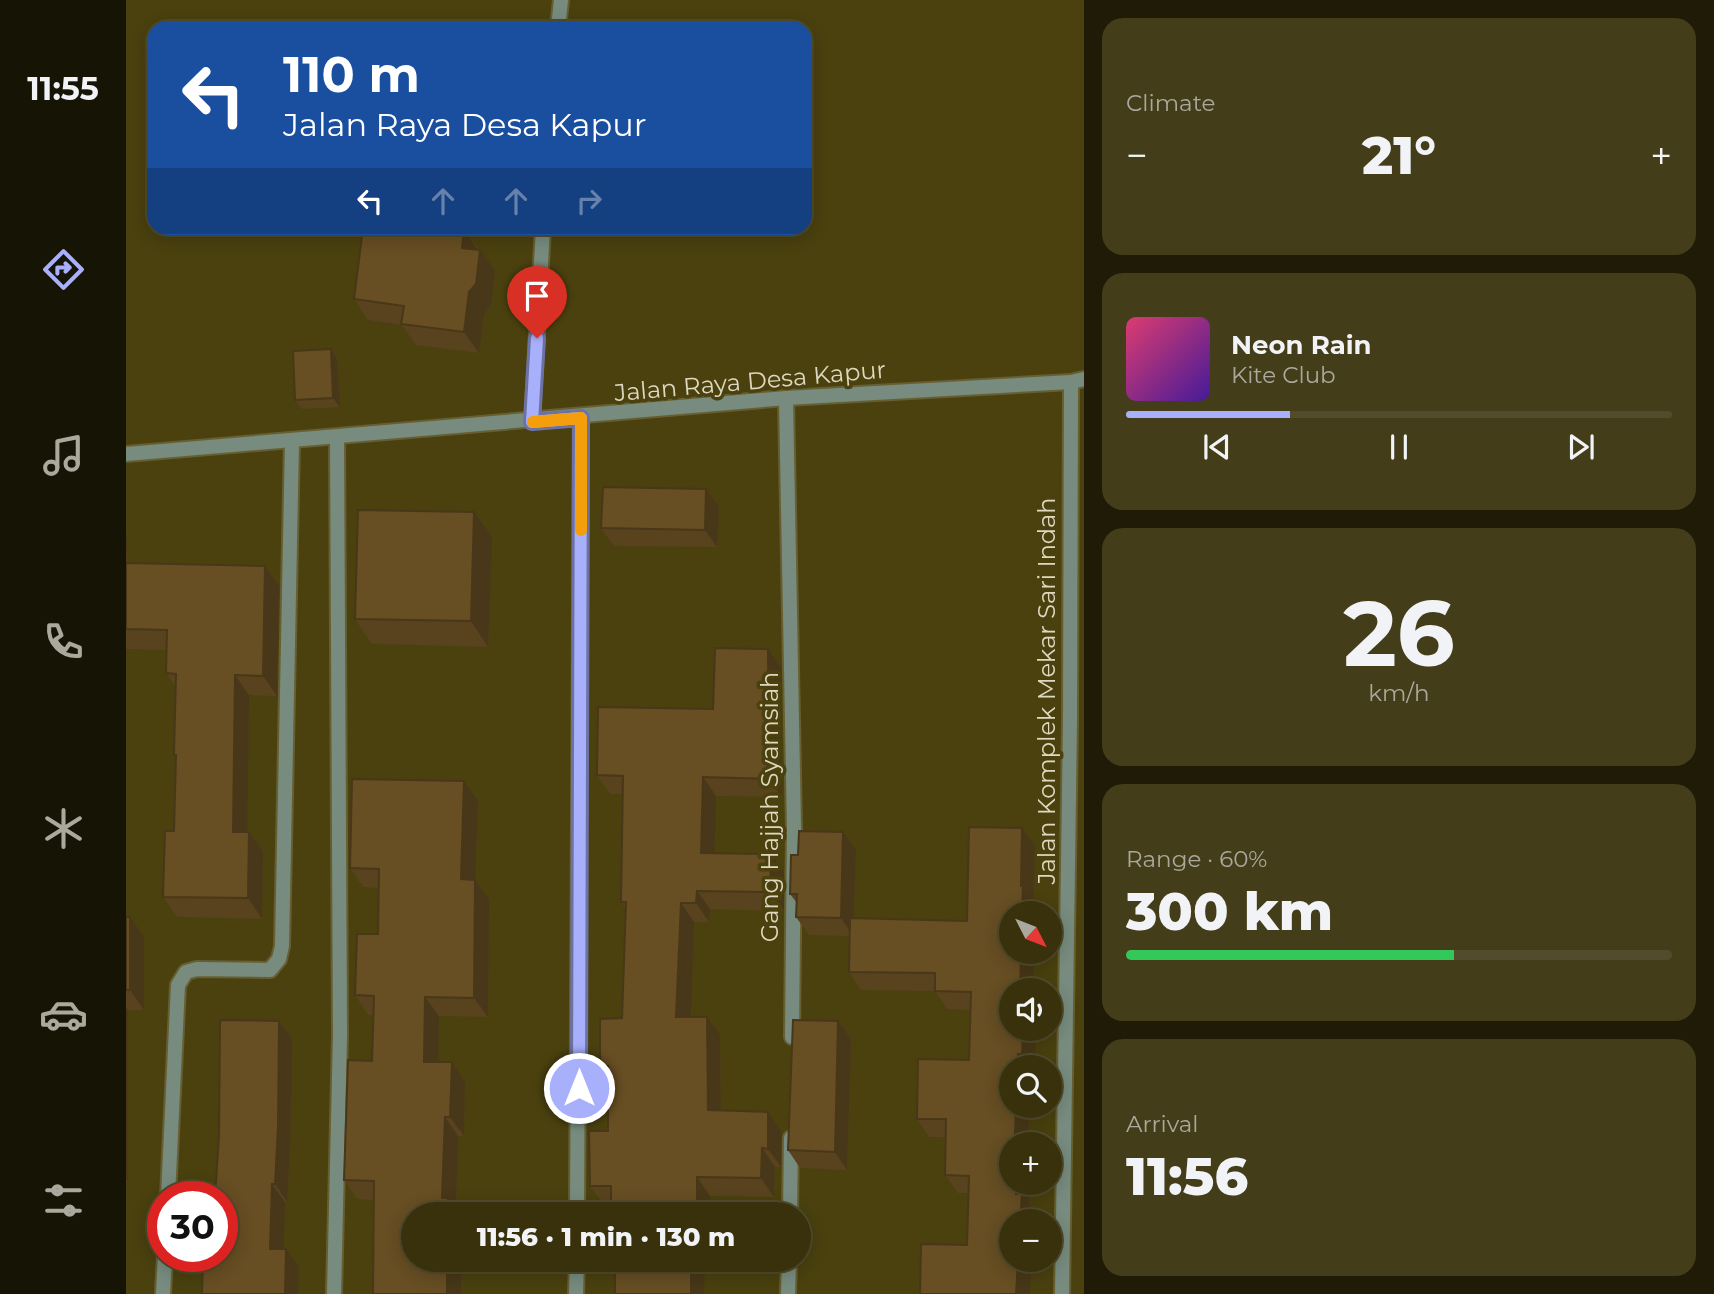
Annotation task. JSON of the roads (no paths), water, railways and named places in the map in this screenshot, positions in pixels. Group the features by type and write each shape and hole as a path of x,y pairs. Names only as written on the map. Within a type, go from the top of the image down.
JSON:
{"street":[{"path":"559,21 561,0"},
{"path":"532,422 543,235"},
{"name":"Jalan Raya Desa Kapur","path":"126,454 581,418 786,398 1077,380"},
{"name":"Jalan Komplek Mekar Sari Indah","path":"1062,1294 1077,380"},
{"name":"Gang Hajjah Syamsiah","path":"786,398 794,829 792,1049"},
{"path":"577,1202 581,418"},
{"path":"334,1294 340,1035 337,438"},
{"path":"169,1181 178,985 186,972 197,969 270,970 279,959 282,946 292,441"},
{"path":"790,1202 792,1117"},
{"path":"163,1294 164,1272"},
{"path":"576,1294 577,1272"},
{"path":"788,1294 789,1272"}]}
